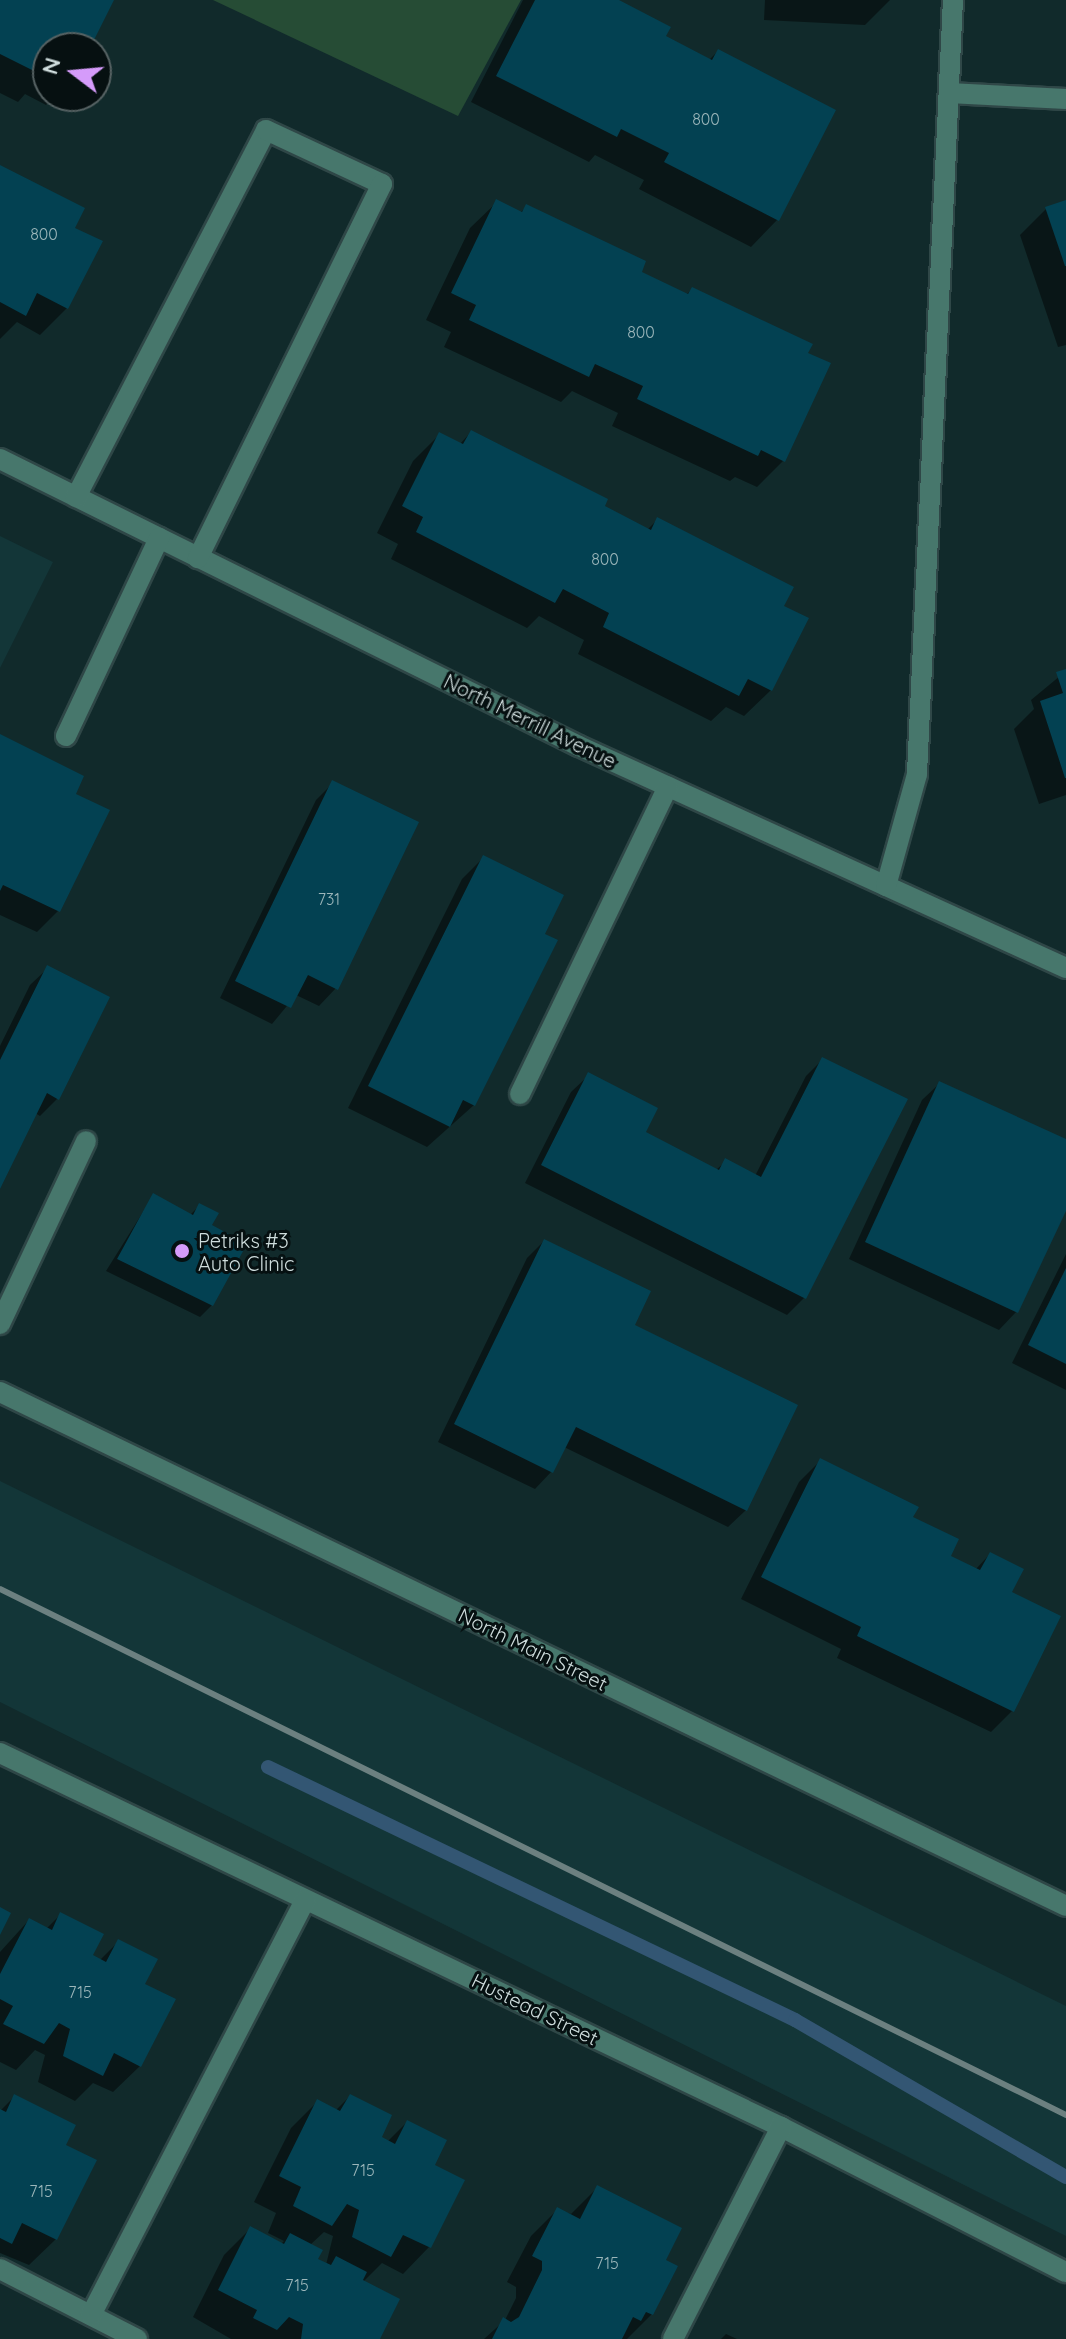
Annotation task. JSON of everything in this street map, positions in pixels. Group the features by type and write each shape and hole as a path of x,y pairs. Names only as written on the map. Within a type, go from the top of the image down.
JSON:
{"street":[{"path":"886,886 917,774 953,0"},
{"path":"949,93 1066,99"},
{"path":"76,497 266,130 382,184 198,558"},
{"name":"North Merrill Avenue","path":"0,459 668,787 1066,968"},
{"path":"66,736 159,538"},
{"path":"520,1094 668,787"},
{"path":"0,1324 86,1141"},
{"name":"North Main Street","path":"0,1392 1066,1906"},
{"name":"Hustead Street","path":"0,1753 781,2127 1066,2272"},
{"path":"91,2315 305,1900"},
{"path":"673,2339 781,2127"},
{"path":"0,2269 137,2339"}],"shaded area":[{"path":"0,536 53,562 0,668"},
{"path":"0,1481 1066,2006 1066,2236 0,1702"}],"green space":[{"path":"213,0 521,0 458,116"}],"building":[{"path":"0,0 114,0 98,32 32,32 32,70 0,54"},
{"path":"535,0 619,0 671,27 666,36 712,60 718,49 836,110 779,221 664,162 669,153 621,129 617,137 496,76"},
{"path":"0,165 85,208 75,228 103,241 68,309 37,293 26,316 0,302"},
{"path":"496,199 522,212 526,204 646,261 642,272 688,294 692,287 813,344 808,353 831,363 785,462 761,450 758,456 637,399 643,386 595,364 589,377 469,320 476,305 451,293"},
{"path":"1066,200 1066,266 1065,266 1045,207"},
{"path":"471,430 608,499 605,506 651,530 657,517 794,587 784,606 809,618 772,691 748,679 739,696 603,627 609,613 563,589 555,603 416,532 423,517 402,506 439,432 463,444"},
{"path":"1066,669 1065,778 1040,701 1063,693 1056,672"},
{"path":"0,734 84,776 76,794 110,810 60,912 3,885 0,891"},
{"path":"332,780 419,822 338,990 308,975 291,1008 235,981"},
{"path":"483,855 564,895 545,934 558,940 475,1106 463,1100 450,1127 368,1086"},
{"path":"47,965 110,997 59,1100 47,1093 0,1189 0,1060"},
{"path":"822,1057 908,1099 806,1299 541,1165 588,1072 658,1108 646,1132 719,1170 725,1158 761,1177"},
{"path":"939,1081 1066,1139 1066,1211 1018,1313 865,1242"},
{"name":"Petriks #3 Auto Clinic","path":"153,1193 193,1215 199,1203 219,1213 212,1225 247,1244 213,1306 117,1259"},
{"path":"544,1239 651,1291 635,1325 798,1405 747,1511 576,1427 553,1473 454,1424"},
{"path":"1066,1268 1066,1364 1028,1345"},
{"path":"820,1458 919,1507 913,1517 959,1539 951,1556 980,1570 990,1552 1024,1569 1012,1592 1061,1616 1014,1712 857,1636 861,1627 761,1577"},
{"path":"0,1907 11,1913 0,1935"},
{"path":"60,1912 104,1934 93,1955 106,1962 118,1939 158,1959 145,1984 176,1999 141,2067 114,2053 103,2076 63,2056 70,2029 59,2023 44,2044 3,2024 13,2006 0,1999 0,1974 29,1918 52,1930"},
{"path":"14,2094 76,2125 66,2145 97,2160 57,2240 22,2223 12,2244 0,2238 0,2109 6,2112"},
{"path":"350,2094 392,2115 382,2137 395,2144 407,2120 447,2140 435,2165 465,2180 431,2248 403,2235 391,2257 352,2237 359,2210 347,2204 332,2226 293,2206 301,2187 279,2176 317,2099 340,2111"},
{"path":"597,2185 682,2228 666,2260 678,2266 653,2315 646,2312 641,2321 633,2317 622,2339 492,2339 503,2317 511,2322 519,2317 542,2270 542,2261 532,2256 557,2207 580,2219"},
{"path":"250,2226 284,2244 290,2233 323,2250 318,2259 331,2265 336,2256 367,2272 363,2280 400,2299 380,2339 301,2339 303,2324 289,2317 277,2330 253,2318 257,2310 218,2290"}],"waterway":[{"path":"268,1767 795,2020 1066,2177"}],"railway":[{"path":"0,1589 1066,2115"}],"place":[{"name":"Petriks #3 Auto Clinic","path":"182,1251"}]}
